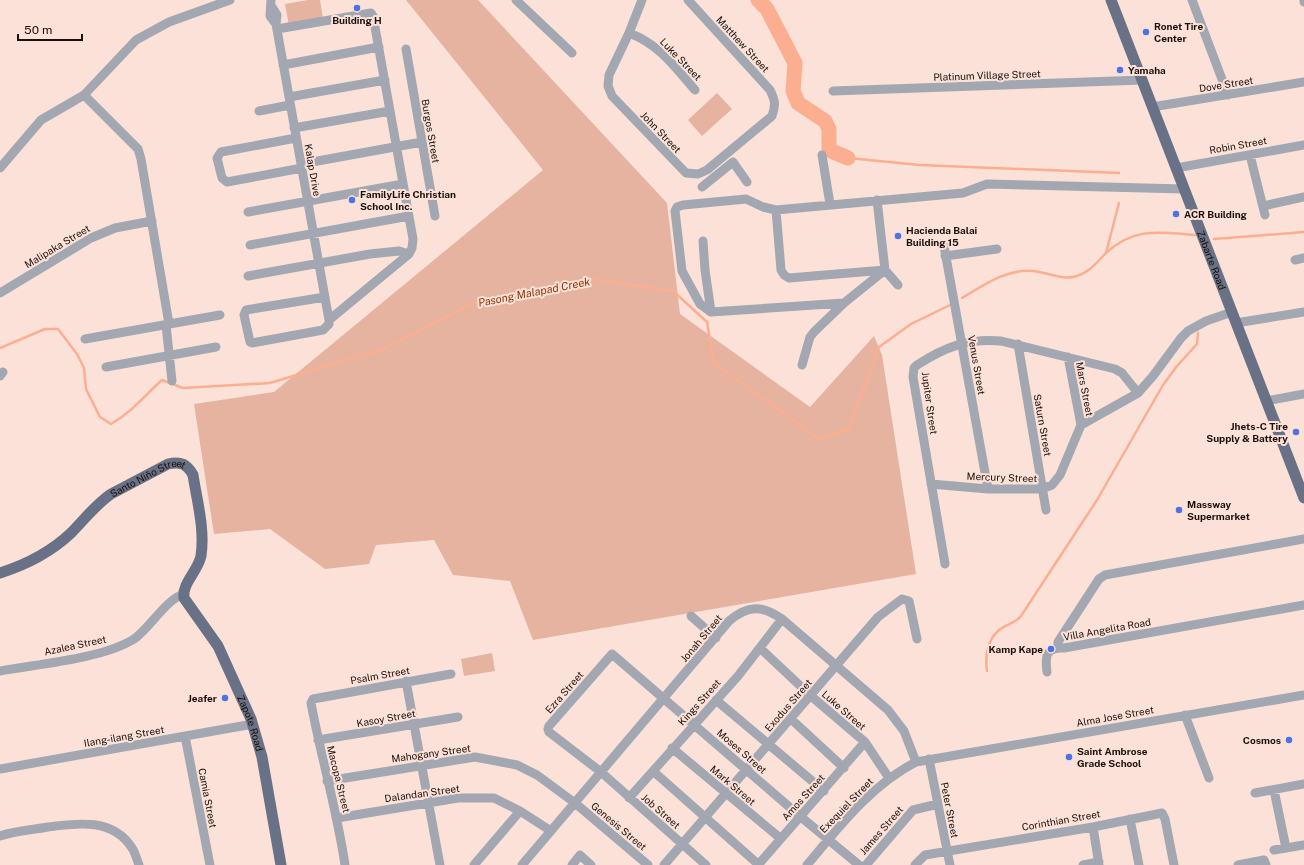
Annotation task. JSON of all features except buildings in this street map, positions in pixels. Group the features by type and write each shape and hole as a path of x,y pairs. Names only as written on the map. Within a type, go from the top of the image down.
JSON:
{"main road":[{"name":"Zabarte Road","path":"1110,0 1304,498"},
{"name":"Santo Niño Street","path":"0,572 33,559 64,538 102,500 111,494 168,464 179,462 186,465 193,475 202,539 200,560 195,572 186,586 184,594"},
{"name":"Zapote Road","path":"184,594 186,602 218,646 253,724 262,757 281,865"}],"street":[{"path":"0,168 41,120 84,95 128,47 145,33 188,15 230,0"},
{"name":"John Street","path":"642,0 629,33 609,75 608,86 612,96 686,173 698,174 708,170 772,116 775,107"},
{"name":"Matthew Street","path":"688,0 770,90 774,98 775,107"},
{"path":"1192,0 1228,95"},
{"path":"520,2 572,53"},
{"name":"Kalap Drive","path":"271,3 270,16 276,26 329,320"},
{"path":"276,26 371,13 373,16 379,47 404,184 413,244 409,254 329,320 329,324 323,330 252,343 248,340 244,315 246,310 325,297"},
{"name":"Luke Street","path":"629,33 645,39 662,53 695,90"},
{"path":"283,64 379,47"},
{"name":"Burgos Street","path":"406,49 435,216"},
{"path":"259,111 290,101 385,80"},
{"name":"Platinum Village Street","path":"833,91 1142,80"},
{"name":"Dove Street","path":"1152,107 1304,82"},
{"path":"84,95 138,149 152,221 167,324 172,381"},
{"path":"294,128 390,111"},
{"path":"296,138 221,152 217,158 222,178 227,182 422,142"},
{"name":"Robin Street","path":"1176,168 1304,144"},
{"path":"1250,154 1264,210 1304,197"},
{"path":"725,155 733,162 747,182"},
{"path":"822,155 830,204"},
{"path":"702,187 733,162"},
{"path":"248,212 404,184"},
{"path":"844,303 711,312 700,304 681,266 675,211 677,207 746,199 763,207 776,210 963,193 978,186 987,184 1184,189"},
{"path":"877,200 885,270 898,285"},
{"path":"776,210 781,270 784,275 789,278 885,270"},
{"path":"250,245 409,216"},
{"name":"Malipaka Street","path":"0,293 91,238 115,228 152,221"},
{"path":"703,241 704,270 711,312"},
{"name":"Venus Street","path":"944,246 988,489"},
{"path":"945,256 997,248"},
{"path":"248,276 399,250 409,254"},
{"path":"802,365 810,337 844,303 885,270"},
{"path":"1081,425 1138,393 1153,376 1181,338 1206,321 1304,312"},
{"path":"85,339 220,315"},
{"name":"Jupiter Street","path":"945,564 913,372 914,368 921,362 962,342 985,340 1018,344 1115,369 1127,379 1138,393"},
{"name":"Saturn Street","path":"1018,344 1046,510"},
{"path":"106,366 216,347"},
{"name":"Mars Street","path":"1068,357 1081,425"},
{"path":"1266,401 1304,394"},
{"name":"Mercury Street","path":"931,484 988,489 1042,489 1052,485 1060,475 1081,425"},
{"name":"Villa Angelita Road","path":"1304,539 1105,575 1100,579 1058,642 1058,647 1064,648 1304,605"},
{"name":"Azalea Street","path":"0,671 96,654 118,647 134,639 173,600 184,594"},
{"name":"Exodus Street","path":"664,865 878,617 902,598 909,601 917,639"},
{"name":"Jonah Street","path":"522,865 730,621 740,612 757,608 772,612 782,619 888,710 899,724 916,762"},
{"path":"691,616 716,638"},
{"name":"Kings Street","path":"629,798 761,649 782,619"},
{"path":"1046,672 1045,658 1047,654 1058,647"},
{"name":"Luke Street","path":"761,649 811,696 865,742 889,778"},
{"name":"Moses Street","path":"612,654 859,865"},
{"name":"Ezra Street","path":"602,772 549,732 548,729 612,654"},
{"name":"Psalm Street","path":"313,699 451,674"},
{"path":"406,681 440,865"},
{"name":"Alma Jose Street","path":"929,759 1304,695"},
{"name":"Macopa Street","path":"313,699 311,703 318,740 337,818 345,865"},
{"path":"716,700 824,791"},
{"path":"1185,715 1209,778"},
{"name":"Kasoy Street","path":"318,740 458,717"},
{"path":"791,719 844,768"},
{"name":"Ilang-ilang Street","path":"0,769 253,724"},
{"name":"Camia Street","path":"184,736 210,865"},
{"name":"Amos Street","path":"758,865 780,838 824,791 865,742"},
{"name":"Mark Street","path":"672,748 780,838"},
{"name":"Mahogany Street","path":"327,781 421,764 475,757 517,765 537,774 575,803"},
{"name":"Exequiel Street","path":"807,865 874,790 889,778 916,762 929,759"},
{"name":"Peter Street","path":"929,759 950,865"},
{"path":"652,771 758,865"},
{"name":"Job Street","path":"602,772 629,798 706,865"},
{"path":"1255,793 1304,784"},
{"path":"1274,790 1286,848"},
{"name":"Dalandan Street","path":"337,818 458,798 494,798 520,811 551,831"},
{"name":"Genesis Street","path":"575,803 648,865"},
{"name":"James Street","path":"866,865 913,810 938,804"},
{"path":"474,865 520,811"},
{"name":"Corinthian Street","path":"915,865 925,855 947,850 1093,827 1162,813 1165,819 1174,865"},
{"path":"1130,819 1139,865"},
{"path":"0,836 76,823 93,823 108,828 122,836 133,848 138,865"},
{"path":"1083,865 1099,864 1093,827"},
{"path":"1274,850 1304,845"},
{"path":"572,865 580,855 591,865"},
{"path":"1238,865 1264,860 1266,865"}],"shaded area":[{"path":"308,0 320,0 323,19 289,26 285,4"},
{"path":"406,0 478,0 667,203 680,314 810,407 874,336 882,355 916,574 533,640 510,581 453,575 434,540 376,545 369,564 325,569 270,529 214,534 194,404 274,392 543,170"},
{"path":"717,93 732,109 702,136 688,120"},
{"path":"492,653 495,671 464,676 461,659"}],"waterway":[{"path":"758,0 767,9 795,63 793,91 798,103 825,121 829,129 829,150 848,158"},
{"path":"848,158 920,165 1119,173"},
{"path":"1106,253 1119,203"},
{"name":"Pasong Malapad Creek","path":"1214,239 1304,232"},
{"name":"Pasong Malapad Creek","path":"962,298 1004,275 1022,271 1032,271 1060,277 1077,276 1090,269 1116,245 1137,235 1148,233 1195,235"},
{"name":"Pasong Malapad Creek","path":"0,348 45,329 58,329 77,354 84,368 86,389 100,417 111,424 131,409 162,380 183,388 270,383 386,348 473,303 591,279 673,291 707,322 714,363 819,439 849,429 879,347 911,324 950,305"},
{"path":"987,671 987,655 989,645 994,635 1001,629 1019,619 1097,500 1163,385 1177,366 1197,344 1198,333"}],"place":[{"name":"Building H","path":"357,8"},
{"name":"Ronet Tire Center","path":"1146,32"},
{"name":"Yamaha","path":"1120,70"},
{"name":"FamilyLife Christian School Inc.","path":"352,200"},
{"name":"ACR Building","path":"1176,214"},
{"name":"Hacienda Balai Building 15","path":"898,236"},
{"name":"Jhets-C Tire Supply & Battery","path":"1296,432"},
{"name":"Massway Supermarket","path":"1179,510"},
{"name":"Kamp Kape","path":"1051,649"},
{"name":"Jeafer","path":"225,698"},
{"name":"Cosmos","path":"1289,740"},
{"name":"Saint Ambrose Grade School","path":"1069,757"}]}
